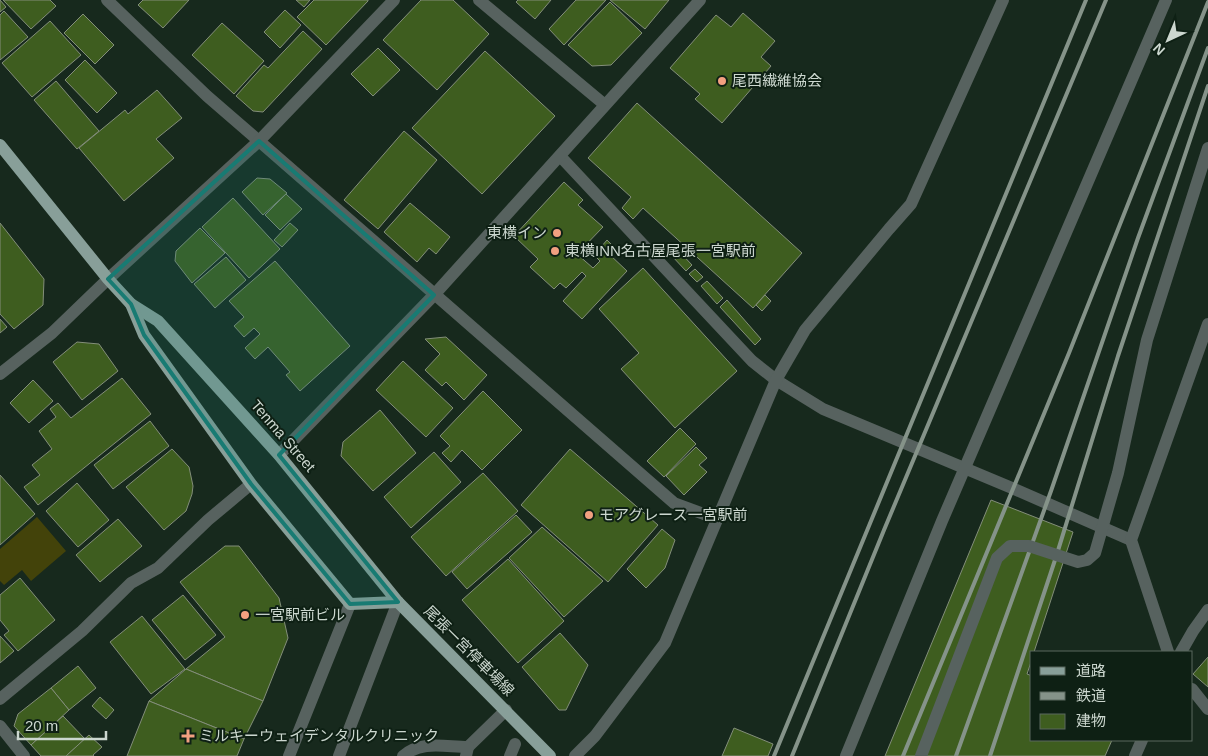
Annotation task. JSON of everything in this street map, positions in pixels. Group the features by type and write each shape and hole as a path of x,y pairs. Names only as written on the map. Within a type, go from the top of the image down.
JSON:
{"main road":[{"name":"Tenma Street","path":"0,144 108,279 131,304 158,321 279,455 398,602"},
{"name":"Tenma Street","path":"131,304 144,335 252,484 350,604"},
{"path":"350,604 398,602"},
{"name":"尾張一宮停車場線","path":"398,602 550,756"}],"street":[{"path":"107,0 207,96 674,503 717,519"},
{"path":"0,374 52,333 108,279 259,142 394,0"},
{"path":"479,0 604,105"},
{"path":"279,455 434,295 700,0"},
{"path":"575,756 595,736 665,643 776,380 805,330 911,204 1002,0"},
{"path":"846,756 942,521 1166,0"},
{"path":"921,756 997,558 1010,546 1029,546 1078,562 1087,560 1095,553 1118,473 1147,340 1208,148"},
{"path":"560,156 752,361 776,380 823,409 1131,540"},
{"path":"1168,651 1131,540 1208,324"},
{"path":"0,699 82,632 131,583 158,568 208,520 252,484"},
{"path":"339,756 398,602"},
{"path":"289,756 350,604"},
{"path":"1182,651 1208,610"},
{"path":"1193,690 1208,709"},
{"path":"403,756 408,751 423,745 467,751 506,710"},
{"path":"0,726 24,756"},
{"path":"1135,756 1142,741"}],"highlighted area":[{"path":"259,141 434,295 279,455 398,602 350,604 251,484 144,335 131,304 108,279"}],"shaded area":[{"path":"37,517 66,551 31,581 22,570 4,585 0,581 0,549"}],"building":[{"path":"0,0 6,7 0,12"},
{"path":"3,0 50,0 56,6 31,29"},
{"path":"143,0 189,0 163,28 138,5"},
{"path":"296,0 310,0 304,7"},
{"path":"314,0 368,1 326,45 297,17"},
{"path":"421,0 453,0 489,34 437,90 383,40"},
{"path":"518,0 551,0 535,19 516,2"},
{"path":"576,0 606,0 564,45 549,29"},
{"path":"610,0 669,0 645,29"},
{"path":"610,2 642,33 611,65 592,66 568,45"},
{"path":"285,10 301,25 280,48 264,32"},
{"path":"4,11 28,37 0,60 0,15"},
{"name":"尾西繊維協会","path":"743,13 775,41 761,57 771,66 722,123 695,99 700,94 670,68 716,15 731,27"},
{"path":"83,14 114,45 95,64 64,33"},
{"path":"50,21 81,55 32,97 2,63"},
{"path":"222,23 264,61 234,94 192,55"},
{"path":"303,31 322,49 263,112 253,111 236,96 264,65 268,68"},
{"path":"378,48 400,70 373,96 351,74"},
{"path":"485,51 555,116 482,194 412,128"},
{"path":"85,60 117,93 97,113 65,80"},
{"path":"56,81 99,131 77,149 34,100"},
{"path":"157,90 182,118 156,139 174,158 124,201 79,148 125,110 128,114"},
{"path":"637,103 802,253 753,308 643,208 633,219 622,208 631,197 588,158"},
{"path":"404,131 437,160 378,229 344,200"},
{"path":"257,178 270,179 287,193 263,215 242,192"},
{"name":"東横INN名古屋尾張一宮駅前","path":"564,182 583,200 578,205 603,227 577,254 593,268 600,261 594,255 607,240 615,248 609,254 627,271 582,319 563,301 586,276 582,272 566,288 560,283 554,289 530,267 538,259 514,236"},
{"path":"286,194 302,209 280,230 265,215"},
{"path":"233,198 280,249 249,278 202,227"},
{"path":"410,203 450,237 436,254 429,248 417,262 384,232"},
{"path":"0,223 44,279 43,305 14,329 0,314"},
{"path":"290,223 298,230 282,247 274,240"},
{"path":"200,228 225,253 192,283 175,261 176,251"},
{"path":"677,249 692,265 686,271 671,255"},
{"path":"226,257 246,280 215,308 194,284"},
{"path":"275,261 350,346 300,391 286,375 290,372 268,347 255,359 245,348 260,334 254,328 244,337 234,326 244,317 229,301"},
{"path":"643,268 737,371 675,428 621,369 639,353 599,309"},
{"path":"695,269 703,277 697,282 689,274"},
{"path":"707,281 723,298 717,304 701,286"},
{"path":"765,295 771,301 762,311 756,305"},
{"path":"727,300 761,339 755,345 720,307"},
{"path":"0,319 7,327 0,333"},
{"path":"446,337 487,375 464,400 446,382 442,386 425,370 440,354 425,339"},
{"path":"77,342 99,344 118,371 82,400 53,362"},
{"path":"403,361 453,408 426,437 376,390"},
{"path":"122,378 151,414 38,505 24,487 40,475 32,465 52,449 39,431 56,417 50,409 58,403 71,418"},
{"path":"33,380 53,401 29,423 10,403"},
{"path":"483,391 522,430 482,470 462,450 451,462 442,453 450,446 440,436"},
{"path":"380,410 416,453 373,491 341,456 343,442"},
{"path":"150,421 169,446 113,489 94,465"},
{"path":"680,428 696,444 664,477 647,461"},
{"path":"696,447 707,458 699,465 707,472 684,495 666,476"},
{"path":"172,449 189,467 193,486 186,511 164,530 126,487"},
{"name":"モアグレース一宮駅前","path":"570,449 658,525 608,582 521,505"},
{"path":"434,452 461,482 411,528 384,497"},
{"path":"483,473 518,511 446,576 411,537"},
{"path":"0,475 35,514 0,545"},
{"path":"77,483 109,520 78,547 46,511"},
{"path":"991,500 1073,532 1034,651 1030,651 1030,665 1027,674 1030,675 1030,741 1112,741 1105,756 885,756"},
{"path":"516,515 532,532 467,589 452,572"},
{"path":"118,519 142,546 100,582 76,555"},
{"path":"542,527 603,581 564,617 509,558"},
{"path":"662,529 675,540 665,568 646,588 627,569"},
{"name":"一宮駅前ビル","path":"225,546 239,546 279,598 288,638 263,701 186,669 225,637 180,582"},
{"path":"508,559 564,621 518,663 462,600"},
{"path":"20,578 55,620 18,651 4,635 9,631 0,620 0,595"},
{"path":"183,595 216,635 185,660 152,620"},
{"path":"142,616 185,669 151,694 110,642"},
{"path":"560,633 588,665 566,710 559,710 522,667"},
{"path":"0,636 14,651 0,663"},
{"path":"1208,657 1208,687 1193,674"},
{"path":"78,666 96,688 69,710 51,688"},
{"path":"186,669 263,701 244,739 149,701"},
{"path":"51,688 69,710 31,745 14,726 18,714"},
{"path":"100,697 114,710 106,719 92,706"},
{"path":"149,701 244,739 237,756 127,756"},
{"path":"63,716 85,739 66,756 41,756 31,745"},
{"path":"734,728 773,744 768,756 722,756"},
{"path":"89,735 102,747 94,756 66,756"}],"railway":[{"path":"774,756 1086,0"},
{"path":"792,756 884,530 1106,0"},
{"path":"903,756 1069,353 1208,2"},
{"path":"956,756 1051,491 1138,238 1208,48"},
{"path":"990,756 1056,557 1118,356 1208,86"}],"place":[{"name":"尾西繊維協会","path":"722,81"},
{"name":"東横イン","path":"557,233"},
{"name":"東横INN名古屋尾張一宮駅前","path":"555,251"},
{"name":"モアグレース一宮駅前","path":"589,515"},
{"name":"一宮駅前ビル","path":"245,615"},
{"name":"ミルキーウェイデンタルクリニック","path":"188,736"}]}
